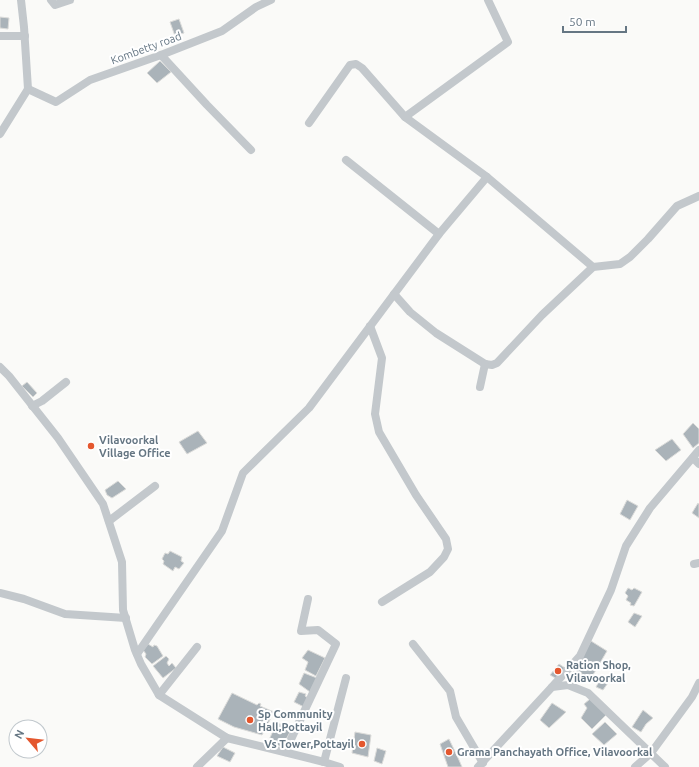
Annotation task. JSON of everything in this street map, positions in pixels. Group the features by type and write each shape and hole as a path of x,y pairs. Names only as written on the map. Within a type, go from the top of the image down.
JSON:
{"street":[{"path":"0,134 28,89 21,0"},
{"path":"51,0 55,5 70,0"},
{"name":"Kombetty road","path":"28,89 56,102 90,80 161,56 222,31 256,7 271,0"},
{"path":"405,117 508,42 488,0"},
{"path":"0,36 25,36"},
{"path":"161,56 206,105 251,150"},
{"path":"309,123 350,65 356,64 362,68 405,117 487,177 593,267"},
{"path":"346,160 439,234"},
{"path":"137,654 222,531 243,473 309,408 439,234 487,177"},
{"path":"394,294 410,312 436,333 486,364 492,365 497,363 542,315 593,267 620,264 630,257 648,239 677,206 699,196"},
{"path":"370,326 382,358 375,414 378,432 416,495 446,540 448,549 444,557 430,572 382,602"},
{"path":"480,387 486,364"},
{"path":"0,368 9,376 58,438 103,504 122,562 124,610 126,618 137,654 159,695 227,738 340,767"},
{"path":"32,406 42,401 66,382"},
{"path":"413,644 450,691 456,717 480,765 580,656 611,590 626,546 650,508 696,461 699,450"},
{"path":"109,521 155,486"},
{"path":"0,592 65,614 126,618"},
{"path":"285,752 336,644 318,630 301,631 308,598"},
{"path":"159,695 197,647"},
{"path":"324,762 346,678"},
{"path":"635,767 651,753 692,697 699,683"},
{"path":"552,687 568,685 588,693 665,767"},
{"path":"197,767 227,738"}],"building":[{"path":"0,17 9,18 8,29 0,28"},
{"path":"179,19 184,33 175,36 170,22"},
{"path":"160,61 171,72 157,83 147,73"},
{"path":"27,382 37,393 33,397 22,386"},
{"path":"693,423 699,429 699,443 693,448 683,434"},
{"path":"198,431 207,443 187,454 179,442"},
{"path":"672,439 681,450 666,461 655,450"},
{"path":"118,481 126,489 112,498 107,495 105,490"},
{"path":"627,500 638,506 630,520 620,514"},
{"path":"698,503 699,504 699,518 692,513"},
{"path":"170,551 182,557 181,561 184,563 179,569 175,567 173,571 163,564 164,561 162,559 165,553 168,554"},
{"path":"628,588 632,590 634,588 642,592 634,606 630,605 631,603 626,600 628,596 625,593"},
{"path":"634,613 642,616 635,627 628,622"},
{"path":"591,641 607,651 590,680 581,676 582,673 573,671"},
{"path":"148,644 153,647 154,645 157,646 163,656 152,664 145,657 146,654 143,650"},
{"path":"308,650 325,658 316,676 305,670 308,662 302,658"},
{"path":"166,656 169,659 167,663 169,666 172,663 176,668 163,678 153,666"},
{"name":"Ration Shop, Vilavoorkal","path":"559,664 565,668 557,679 550,675"},
{"path":"304,673 317,678 310,692 299,684"},
{"path":"602,676 610,680 603,690 596,687"},
{"path":"299,692 306,694 305,696 308,698 304,707 294,702"},
{"path":"232,693 257,705 259,703 261,704 260,706 274,712 262,735 234,727 218,719"},
{"path":"590,699 606,715 592,729 581,718 587,708 584,704"},
{"path":"552,703 566,712 549,728 540,720"},
{"path":"643,710 653,718 646,724 641,732 632,727"},
{"path":"277,722 290,729 290,732 281,747 269,740"},
{"path":"605,722 617,734 604,745 592,734"},
{"name":"Vs Tower,Pottayil","path":"355,732 371,735 368,757 352,753"},
{"name":"Grama Panchayath Office, Vilavoorkal","path":"449,739 462,767 448,767 440,744"},
{"path":"223,747 235,753 230,762 217,756"},
{"path":"377,748 386,751 382,764 374,761"}],"place":[{"name":"Vilavoorkal Village Office","path":"91,446"},
{"name":"Ration Shop, Vilavoorkal","path":"558,671"},
{"name":"Sp Community Hall,Pottayil","path":"250,720"},
{"name":"Vs Tower,Pottayil","path":"362,744"},
{"name":"Grama Panchayath Office, Vilavoorkal","path":"449,752"}]}
